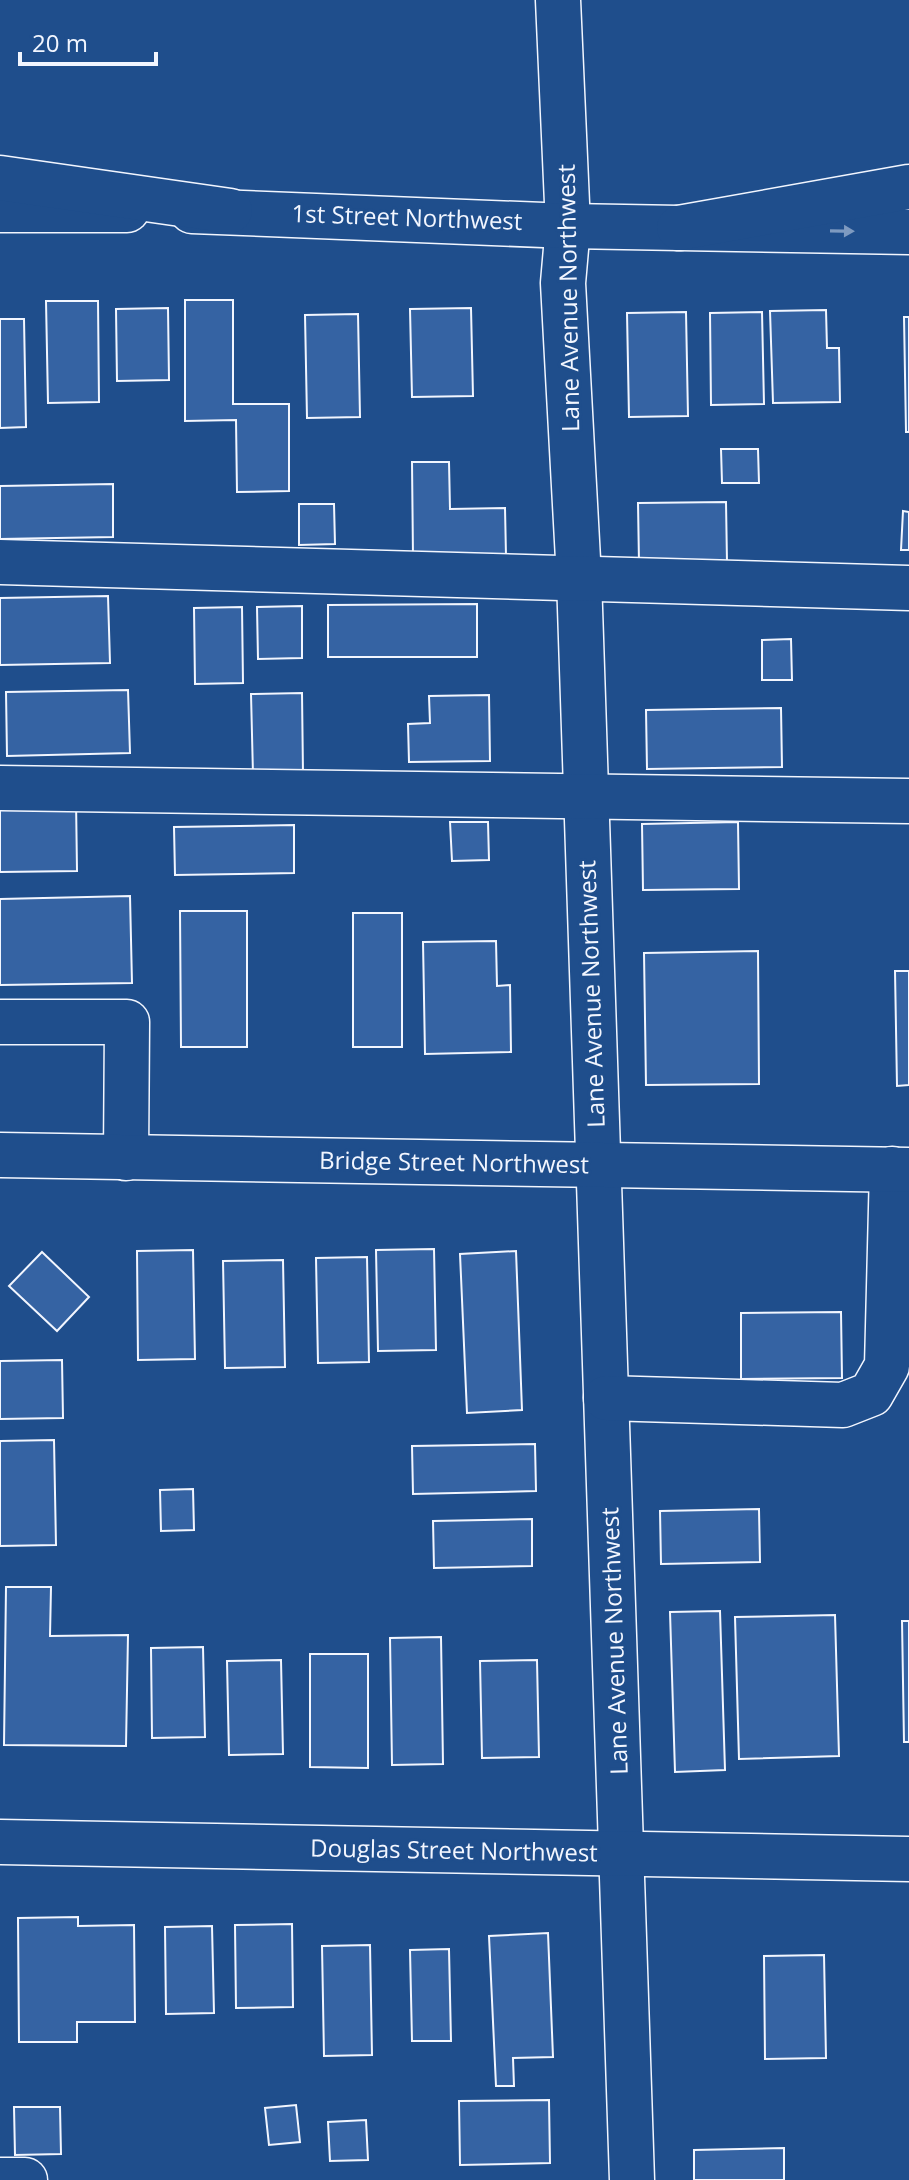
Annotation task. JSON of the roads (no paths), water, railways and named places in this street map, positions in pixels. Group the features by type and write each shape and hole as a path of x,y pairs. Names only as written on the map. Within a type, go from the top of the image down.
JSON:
{"main road":[{"name":"Lane Avenue Northwest","path":"558,0 568,226 563,283 579,578 632,2180"},
{"path":"0,178 230,211"},
{"path":"679,228 909,187"},
{"name":"1st Street Northwest","path":"0,210 230,211 568,226 909,232"},
{"path":"0,562 909,588"},
{"path":"0,788 909,801"},
{"path":"0,1022 127,1022 126,1158"},
{"name":"Bridge Street Northwest","path":"0,1155 900,1169"},
{"path":"606,1398 843,1405 871,1394 887,1366 900,1169"},
{"name":"Douglas Street Northwest","path":"0,1842 909,1859"},
{"path":"0,2180 25,2180"}]}
